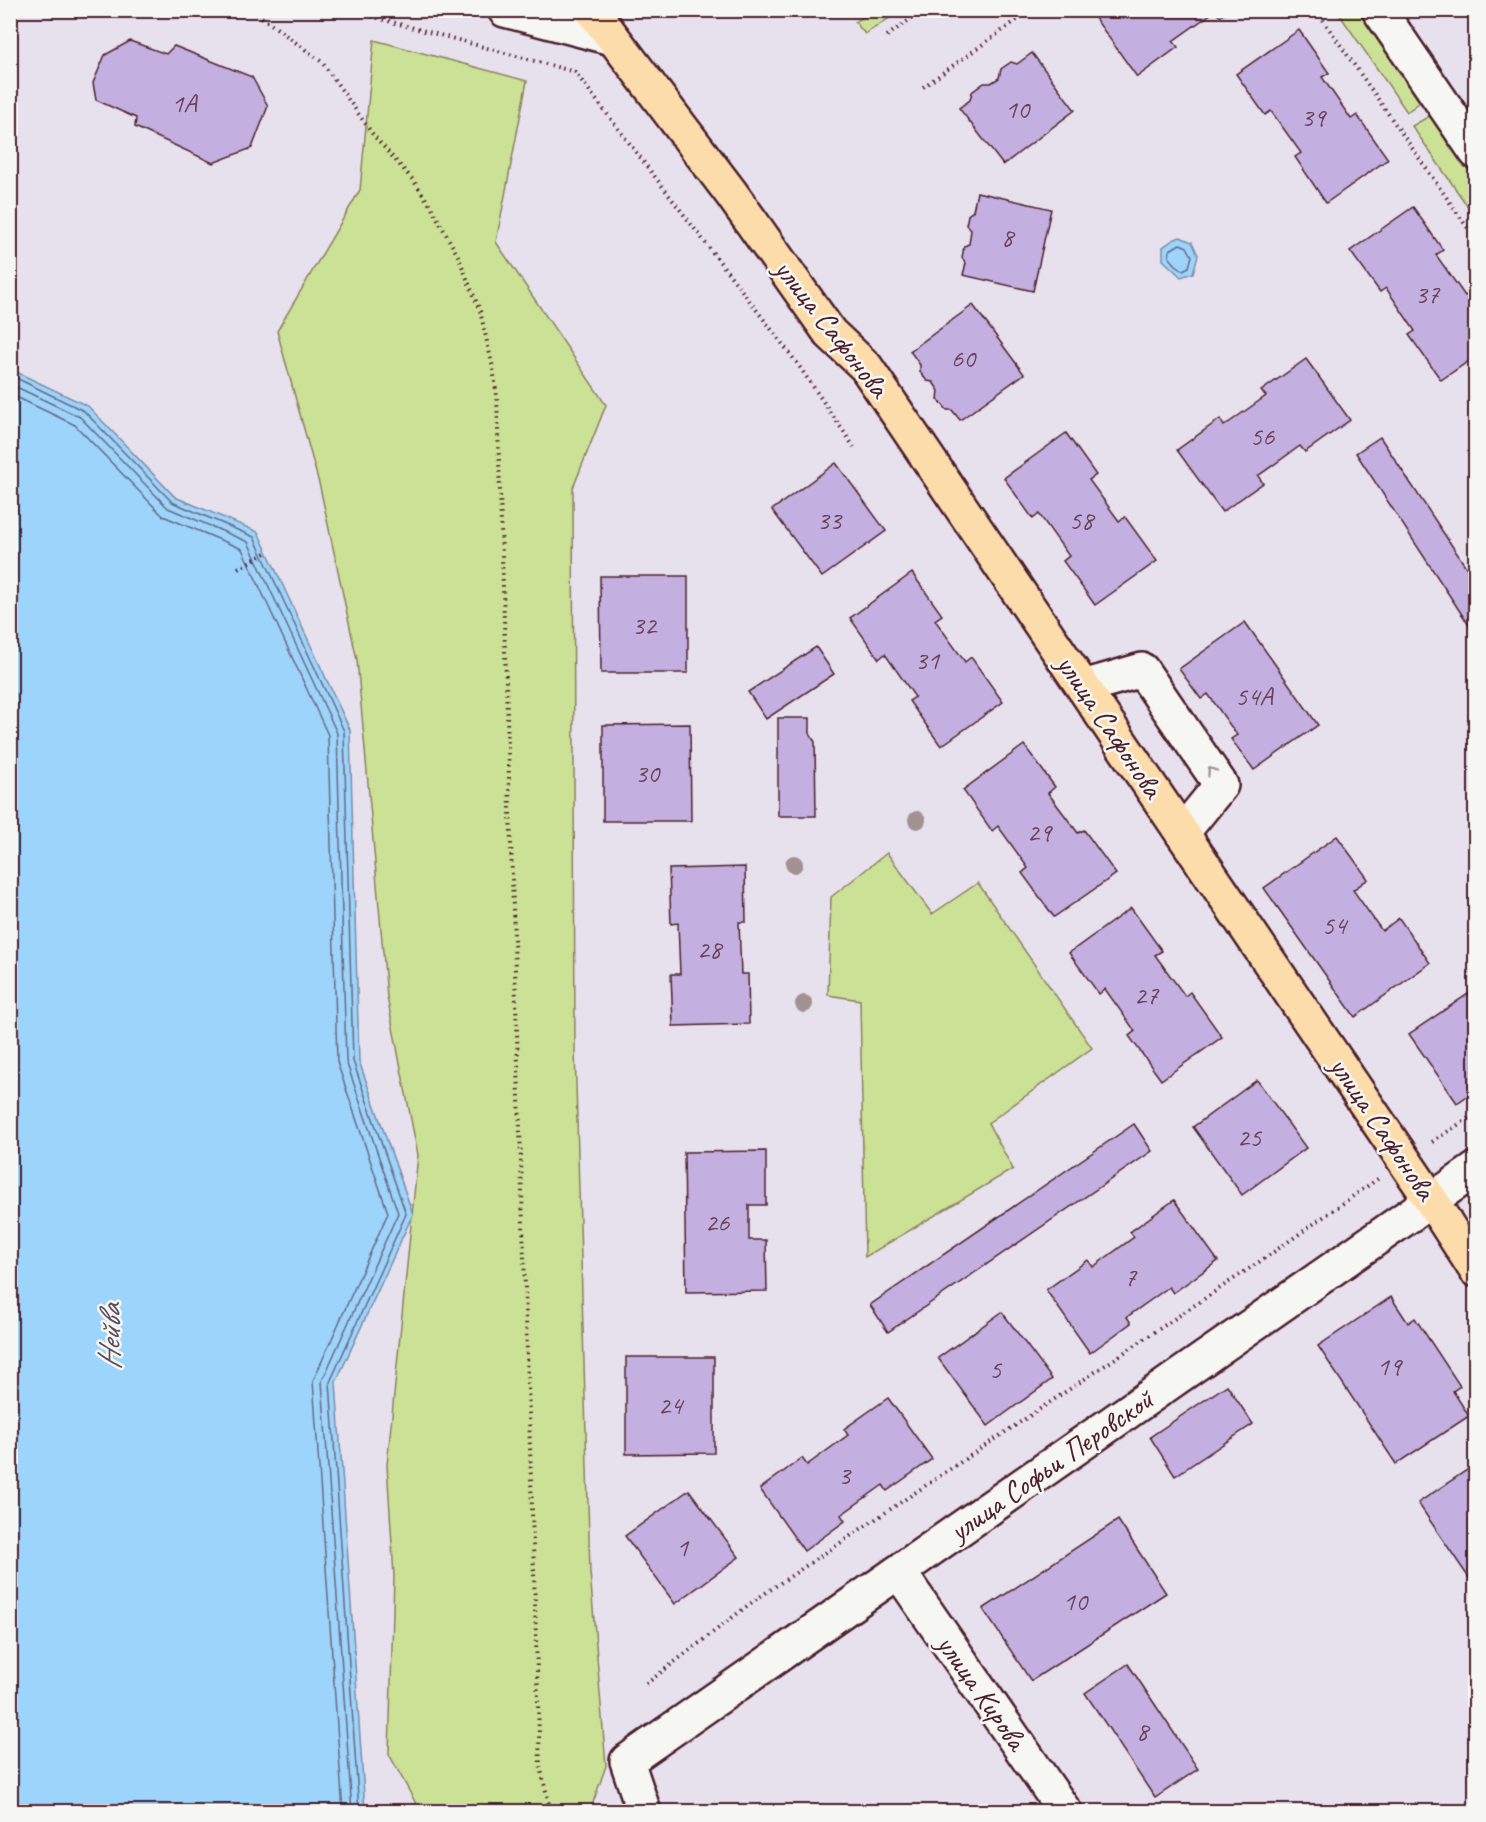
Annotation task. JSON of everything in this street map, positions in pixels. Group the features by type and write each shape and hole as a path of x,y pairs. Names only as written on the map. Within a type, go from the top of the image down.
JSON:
{"main road":[{"name":"улица Сафонова","path":"592,10 731,193 830,333 866,367 1404,1160 1476,1270"}],"street":[{"path":"505,10 612,38"},
{"path":"1379,10 1476,152"},
{"path":"1083,687 1142,670 1221,785 1182,833"},
{"name":"улица Софьи Перовской","path":"644,1812 627,1761 1476,1169"},
{"name":"улица Кирова","path":"899,1572 1065,1812"}],"path":[{"path":"252,10 322,62 374,136 413,180 430,205 445,230 470,283 480,311 493,368 497,409 540,1766 551,1812"},
{"path":"348,10 575,72 797,363 854,447"},
{"path":"887,36 923,10"},
{"path":"923,87 1031,10"},
{"path":"1316,10 1476,240"},
{"path":"238,568 268,552"},
{"path":"646,1684 755,1600 1255,1265 1404,1160 1476,1113"}],"green space":[{"path":"873,10 900,11 865,34 855,22"},
{"path":"1337,11 1360,11 1420,102 1407,112"},
{"path":"374,40 527,81 496,242 606,405 573,488 575,1050 590,1572 606,1766 590,1811 420,1811 389,1754 394,1576 387,1465 418,1155 387,997 357,660 320,487 277,331 360,190"},
{"path":"1431,115 1475,180 1475,217 1412,126"},
{"path":"887,853 932,914 978,883 1092,1048 988,1123 1013,1169 865,1257 860,1000 828,995 831,897"}],"water":[{"path":"1180,237 1192,242 1198,255 1193,273 1181,277 1163,260 1163,247"},
{"name":"Нейва","path":"10,369 88,406 175,497 258,532 350,730 359,1061 413,1214 336,1382 365,1811 11,1811"}],"building":[{"path":"1097,10 1228,10 1220,17 1215,11 1173,41 1178,47 1137,77 1092,14"},
{"path":"1299,30 1329,73 1322,77 1351,119 1357,115 1388,159 1326,203 1295,157 1301,153 1271,111 1265,115 1236,74"},
{"path":"130,41 166,54 174,46 252,77 268,106 252,148 213,163 135,127 136,118 96,100 93,83 105,55"},
{"path":"1032,53 1075,110 1003,165 959,108 970,100 972,92 984,83 991,83 999,78 1001,69 1011,62 1017,64"},
{"path":"977,192 1051,209 1033,291 963,275 966,263 962,258 964,246 969,244 971,230 966,225 968,215 973,211"},
{"path":"1413,207 1443,250 1436,255 1465,296 1471,292 1476,298 1476,356 1441,380 1409,335 1415,331 1386,288 1380,292 1350,251"},
{"path":"973,305 1024,374 960,420 938,399 939,391 933,382 927,381 920,372 920,365 910,351"},
{"path":"1306,359 1350,420 1305,452 1300,446 1258,476 1263,483 1222,512 1177,450 1220,419 1224,426 1266,396 1261,391"},
{"path":"1066,433 1096,475 1089,480 1119,521 1125,517 1157,561 1095,605 1063,561 1069,556 1039,514 1033,519 1004,478"},
{"path":"1380,437 1476,582 1476,636 1356,453"},
{"path":"836,463 886,531 822,577 772,510"},
{"path":"912,573 942,615 935,620 965,662 971,657 1003,702 941,746 909,701 915,697 885,654 879,659 850,618"},
{"path":"600,576 688,576 688,673 601,673"},
{"path":"1245,622 1318,725 1254,770 1231,739 1237,735 1208,694 1201,699 1179,669"},
{"path":"816,647 834,674 766,719 748,692"},
{"path":"778,718 810,718 810,734 815,742 816,816 778,816"},
{"path":"690,724 691,821 603,821 603,725"},
{"path":"1024,745 1055,787 1048,793 1078,833 1084,830 1116,874 1054,917 1022,873 1028,868 998,826 992,831 963,790"},
{"path":"1337,836 1368,879 1353,890 1382,931 1399,918 1430,963 1355,1017 1264,888"},
{"path":"745,867 746,922 739,922 741,974 748,974 749,1024 673,1026 671,974 680,974 678,923 671,924 669,869"},
{"path":"1131,908 1162,951 1155,955 1185,996 1190,992 1222,1037 1161,1080 1129,1036 1135,1031 1105,989 1099,994 1069,953"},
{"path":"1474,990 1476,1090 1457,1103 1409,1034"},
{"path":"1257,1080 1306,1148 1242,1195 1193,1127"},
{"path":"1134,1124 1152,1151 888,1332 870,1305"},
{"path":"766,1151 766,1205 749,1205 749,1240 766,1240 767,1291 686,1292 684,1152"},
{"path":"1174,1200 1218,1261 1173,1293 1169,1287 1127,1317 1131,1323 1090,1353 1046,1290 1088,1260 1093,1267 1134,1237 1130,1232"},
{"path":"1391,1297 1408,1323 1415,1318 1460,1386 1453,1391 1469,1416 1396,1464 1318,1346"},
{"path":"1002,1312 1052,1379 988,1426 938,1358"},
{"path":"626,1357 714,1357 714,1453 626,1454"},
{"path":"1227,1385 1253,1424 1175,1476 1150,1437"},
{"path":"888,1398 932,1459 887,1491 883,1485 841,1515 845,1521 804,1551 760,1489 802,1458 807,1465 848,1435 844,1429"},
{"path":"1476,1464 1476,1574 1469,1578 1418,1503"},
{"path":"689,1490 739,1557 675,1604 625,1536"},
{"path":"1118,1520 1166,1593 1031,1681 983,1609"},
{"path":"1128,1664 1198,1769 1155,1798 1085,1693"}]}
